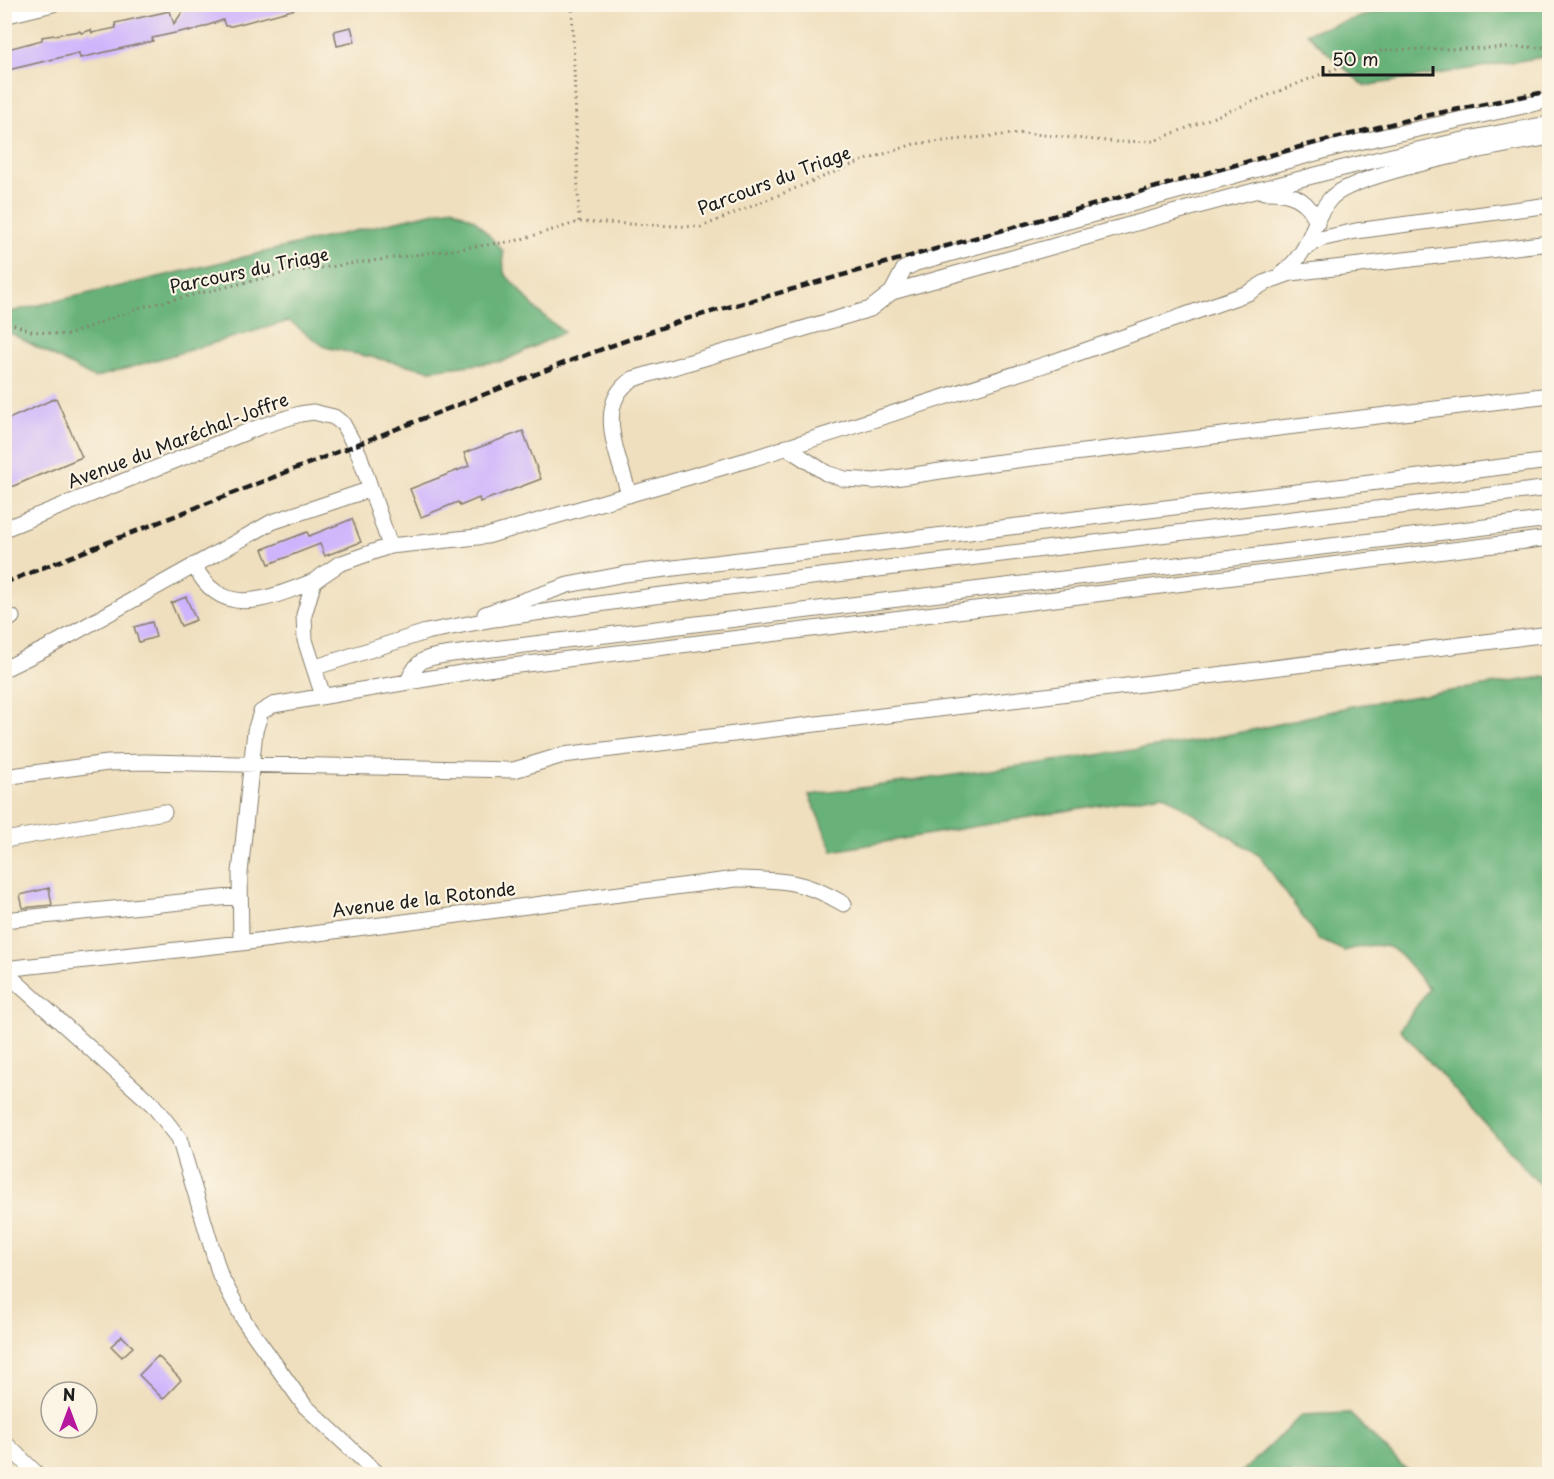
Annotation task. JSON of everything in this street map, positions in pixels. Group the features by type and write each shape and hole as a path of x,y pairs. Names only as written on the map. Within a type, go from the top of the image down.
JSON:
{"street":[{"path":"4,16 53,4"},
{"path":"629,495 610,411 613,398 623,384 633,379 861,312 881,303 892,292 904,269 915,263 1345,145 1550,100"},
{"path":"892,292 1243,194 1450,141 1550,124"},
{"path":"194,565 212,591 231,600 259,599 314,581 339,564 390,546 487,536 786,447 1050,363 1248,293 1290,268 1307,247 1330,199 1351,185 1459,155 1550,137"},
{"path":"1243,194 1268,192 1300,198 1309,204 1317,225"},
{"path":"1307,247 1320,239 1356,231 1550,205"},
{"path":"1277,277 1306,270 1550,243"},
{"path":"786,447 826,473 875,482 993,464 1550,395"},
{"name":"Avenue du Maréchal-Joffre","path":"4,529 300,414 325,414 343,424 356,446 390,546"},
{"path":"316,667 457,626 514,602 568,585 614,576 1550,461"},
{"path":"457,626 654,596 1550,488"},
{"path":"4,669 57,642 272,522 371,489"},
{"path":"408,681 422,660 452,654 1550,519"},
{"path":"241,943 240,896 251,764 257,722 261,712 273,705 408,681 1550,538"},
{"path":"845,548 850,572"},
{"path":"314,581 303,627 323,696"},
{"path":"4,777 108,763 514,770 563,756 1550,634"},
{"path":"4,840 164,812"},
{"name":"Avenue de la Rotonde","path":"4,970 241,943 736,879 785,880 818,888 844,904"},
{"path":"4,920 240,896"},
{"path":"4,970 153,1105 179,1138 220,1275 245,1322 305,1406 378,1474"},
{"path":"4,1442 37,1474"}],"path":[{"path":"572,4 579,222"},
{"name":"Parcours du Triage","path":"4,318 9,323 31,331 68,335 138,308 285,273 515,241 579,222 701,227 857,163 914,144 1023,133 1117,142 1154,141 1382,50 1550,47"}],"green space":[{"path":"1404,4 1549,5 1549,56 1364,86 1306,33"},
{"path":"452,208 475,220 503,251 504,273 539,312 564,332 504,361 430,370 325,347 289,321 94,378 5,330 5,313"},
{"path":"1549,676 1549,1195 1400,1029 1429,989 1402,956 1385,946 1375,945 1344,951 1318,939 1260,856 1163,794 833,851 809,795 1191,742 1262,728 1352,706"},
{"path":"1349,1413 1411,1474 1240,1474 1302,1415"}],"building":[{"path":"213,4 295,4 296,9 232,26 225,26 223,20 189,32 189,30 152,38 153,41 80,58 79,53 4,71 4,50 42,40 42,37 91,30 92,33 116,28 115,23 170,11 174,24 185,8 190,6 193,9"},
{"path":"351,27 355,42 337,46 334,31"},
{"path":"56,398 82,457 4,490 4,421"},
{"path":"523,431 541,479 480,502 479,498 460,506 458,502 421,517 410,489 469,466 464,453"},
{"path":"352,519 361,542 325,556 320,544 269,564 263,549 307,532 309,536"},
{"path":"186,597 196,620 181,626 171,603"},
{"path":"152,622 156,637 139,642 134,627"},
{"path":"49,888 52,905 23,908 20,895"},
{"path":"122,1336 133,1347 122,1357 111,1346"},
{"path":"158,1356 181,1380 163,1399 139,1375"}],"railway":[{"path":"4,583 572,360 686,319 1303,146 1419,117 1550,91"}]}
